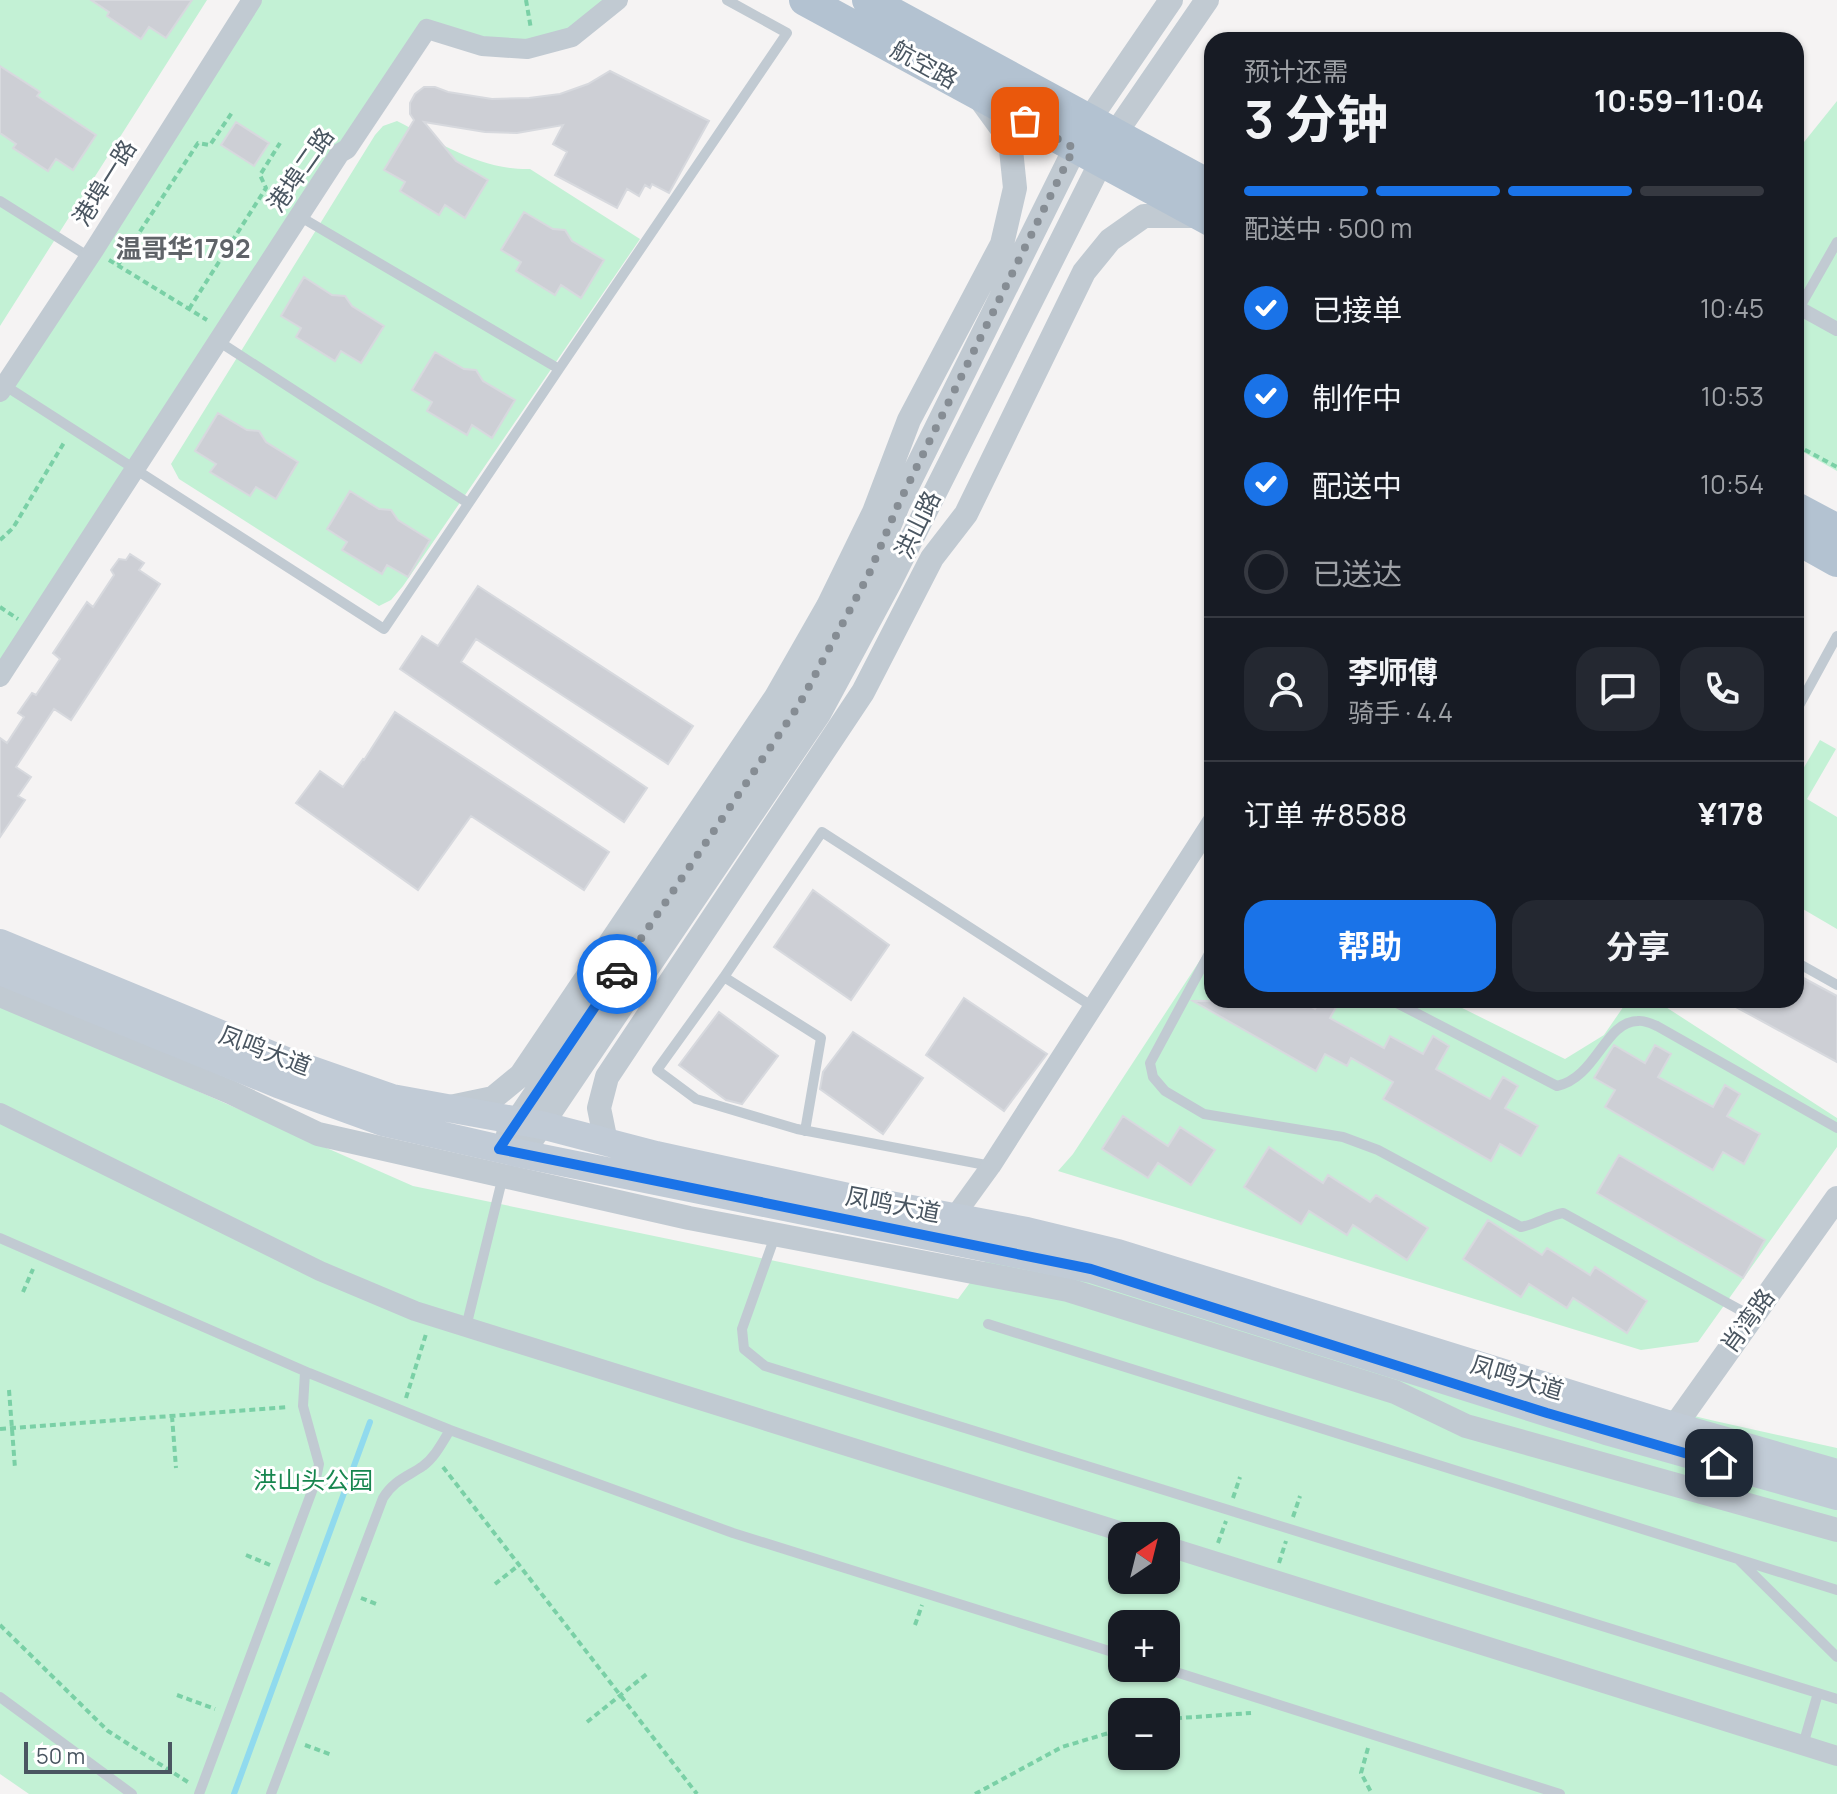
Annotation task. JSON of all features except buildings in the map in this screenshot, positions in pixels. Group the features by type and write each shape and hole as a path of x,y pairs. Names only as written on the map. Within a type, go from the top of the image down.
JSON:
{"main road":[{"name":"航空路","path":"805,0 977,94 1095,142"},
{"name":"航空路","path":"868,0 1095,142 1204,205"},
{"path":"1804,512 1837,530"},
{"path":"1804,542 1837,561"},
{"name":"凤鸣大道","path":"0,943 286,1061 392,1098 529,1124 700,1165 1118,1253 1667,1436 1837,1496"},
{"name":"凤鸣大道","path":"0,971 278,1084 383,1122 508,1160 1091,1269 1667,1436 1837,1473"}],"street":[{"name":"港埠一路","path":"1,387 92,253 252,0"},
{"name":"港埠二路","path":"0,677 299,216 427,29 482,46 527,49 572,37 618,0"},
{"name":"洪山路","path":"508,1160 799,705 869,574 898,505 1171,0"},
{"name":"洪山路","path":"1095,142 1207,0"},
{"path":"447,1108 493,1098 521,1075 776,697 828,606 874,512 909,420 1002,244 1015,188 1010,140 977,94"},
{"path":"606,1142 599,1108 607,1077 863,692 932,558 966,514 1084,272 1110,240 1144,216 1204,209"},
{"path":"1804,314 1837,329"},
{"path":"954,1217 991,1166 1204,834"},
{"path":"0,995 230,1092 318,1134 508,1160 689,1218 1068,1290 1395,1392 1466,1426 1837,1530"},
{"path":"0,1113 320,1271 415,1311 1108,1528"},
{"name":"肖湾路","path":"1667,1436 1837,1198"},
{"path":"1180,1550 1837,1756"}],"lane":[{"path":"1,387 136,468 384,629 787,33 727,0"},
{"path":"0,201 92,253"},
{"path":"299,216 559,369"},
{"path":"1804,300 1837,242"},
{"path":"222,336 468,503"},
{"path":"1804,696 1837,636"},
{"path":"991,1166 805,1131 696,1099 657,1070 822,832 1093,1007"},
{"path":"1204,963 1150,1063 1153,1077 1165,1091 1204,1114 1343,1137 1378,1150 1521,1227 1538,1224 1545,1217 1563,1213 1751,1316"},
{"path":"1804,966 1837,985"},
{"path":"724,977 821,1038 805,1131"},
{"path":"1406,1008 1557,1086 1572,1083 1618,1027 1638,1021 1657,1026 1837,1128"},
{"path":"466,1327 508,1160"},
{"path":"775,1234 742,1329 744,1349 765,1366 1837,1699"},
{"path":"2,1237 305,1372 450,1430 733,1533 1108,1651"},
{"path":"988,1324 1837,1590"},
{"path":"200,1792 315,1483 319,1464 303,1406 305,1372"},
{"path":"271,1794 390,1486 435,1456 450,1430"},
{"path":"1737,1559 1837,1657"},
{"path":"1180,1673 1560,1794"},
{"path":"1803,1745 1818,1693"},
{"path":"0,1697 132,1794"}],"path":[{"path":"526,0 534,47"},
{"path":"118,265 198,143 210,145 233,111"},
{"path":"189,309 266,188 260,175 280,143"},
{"path":"92,253 118,265 189,309 222,336"},
{"path":"0,540 13,528 65,441"},
{"path":"1804,449 1837,467"},
{"path":"23,1292 39,1255"},
{"path":"411,1383 424,1339"},
{"path":"9,1390 15,1468"},
{"path":"0,1429 303,1406"},
{"path":"172,1416 176,1468"},
{"path":"435,1456 697,1794"},
{"path":"246,1555 282,1570"},
{"path":"495,1584 519,1565"},
{"path":"348,1592 379,1605"},
{"path":"0,1625 108,1731 200,1792"},
{"path":"587,1722 648,1673"},
{"path":"177,1695 229,1714"},
{"path":"1180,1718 1293,1710"},
{"path":"975,1794 1062,1747 1108,1733"},
{"path":"1371,1735 1361,1773 1372,1794"},
{"path":"292,1739 332,1755"}],"green space":[{"path":"0,0 207,0 0,326"},
{"path":"252,0 618,0 572,37 527,49 427,30 0,677 0,392"},
{"path":"1837,101 1837,471 1804,452 1804,142"},
{"path":"397,121 477,160 530,169 640,239 403,586 391,600 379,606 179,479 171,464 375,135 383,126"},
{"path":"1820,740 1836,749 1807,799 1837,817 1837,929 1804,910 1804,767"},
{"path":"1204,954 1204,1008 1462,1008 1565,1059 1604,1035 1623,1008 1667,1008 1837,1118 1837,1147 1698,1342 1641,1350 1058,1171 1073,1154"},
{"name":"洪山头公园","path":"0,984 102,1049 413,1186 958,1299 994,1250 1837,1448 1837,1794 29,1794 0,1774"}],"waterway":[{"path":"234,1794 370,1422"}],"way so far":[{"path":"617,974 799,705 869,574 898,505 1074,148 1025,121"}],"district":[{"name":"温哥华1792","path":"183,249"}],"route":[{"path":"617,974 499,1149 1091,1269 1547,1413 1719,1463"}]}
